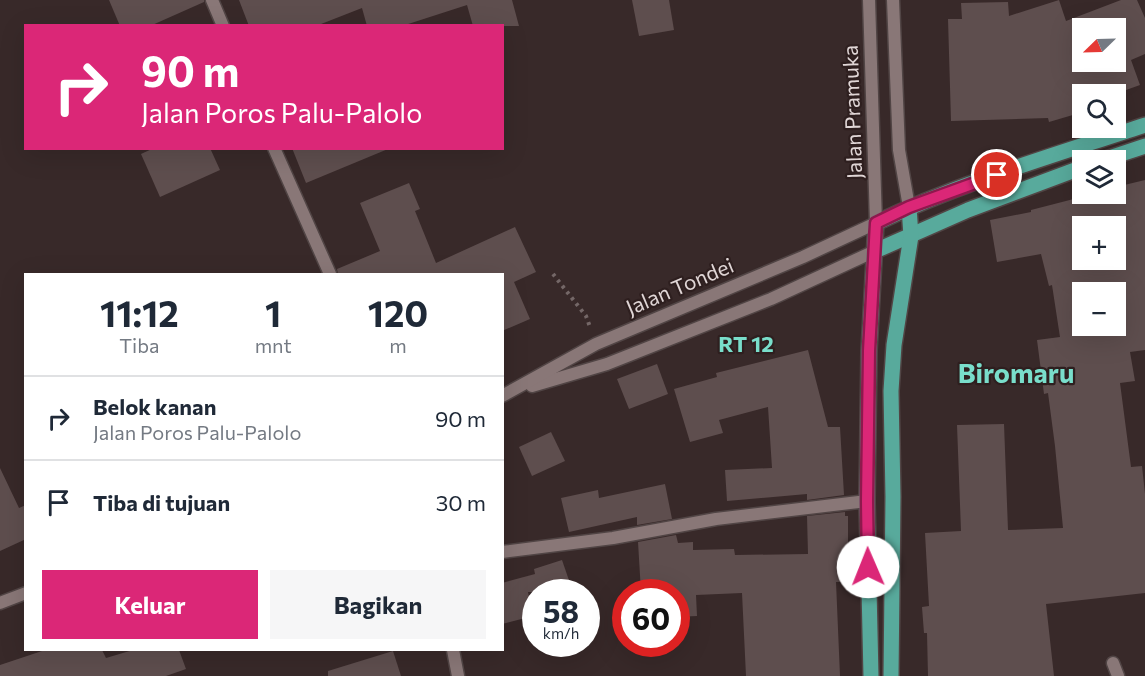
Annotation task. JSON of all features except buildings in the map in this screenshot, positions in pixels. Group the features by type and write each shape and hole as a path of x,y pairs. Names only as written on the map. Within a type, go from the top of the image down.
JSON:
{"main road":[{"path":"870,676 867,501 869,351 876,223 909,207 976,182 1145,125"},
{"path":"1126,152 1145,146"},
{"path":"875,251 989,201 1072,171"},
{"path":"891,676 893,496 891,391 894,345 911,236 909,207"}],"street":[{"path":"212,0 222,24"},
{"name":"Jalan Pramuka","path":"869,0 876,223"},
{"path":"893,0 899,150 909,207"},
{"path":"275,150 330,273"},
{"name":"Jalan Tondei","path":"507,394 596,344 803,257 876,223"},
{"path":"507,394 607,364 771,299 875,251"},
{"path":"504,552 613,538 716,519 867,501"},
{"path":"0,603 24,594"},
{"path":"453,651 458,676"},
{"path":"1113,663 1118,676"}],"path":[{"path":"553,274 586,316 596,344"}],"district":[{"name":"RT 12","path":"746,344"},
{"name":"Biromaru","path":"1016,374"}],"route":[{"path":"868,567 869,351 876,223 909,207 997,175"}]}
